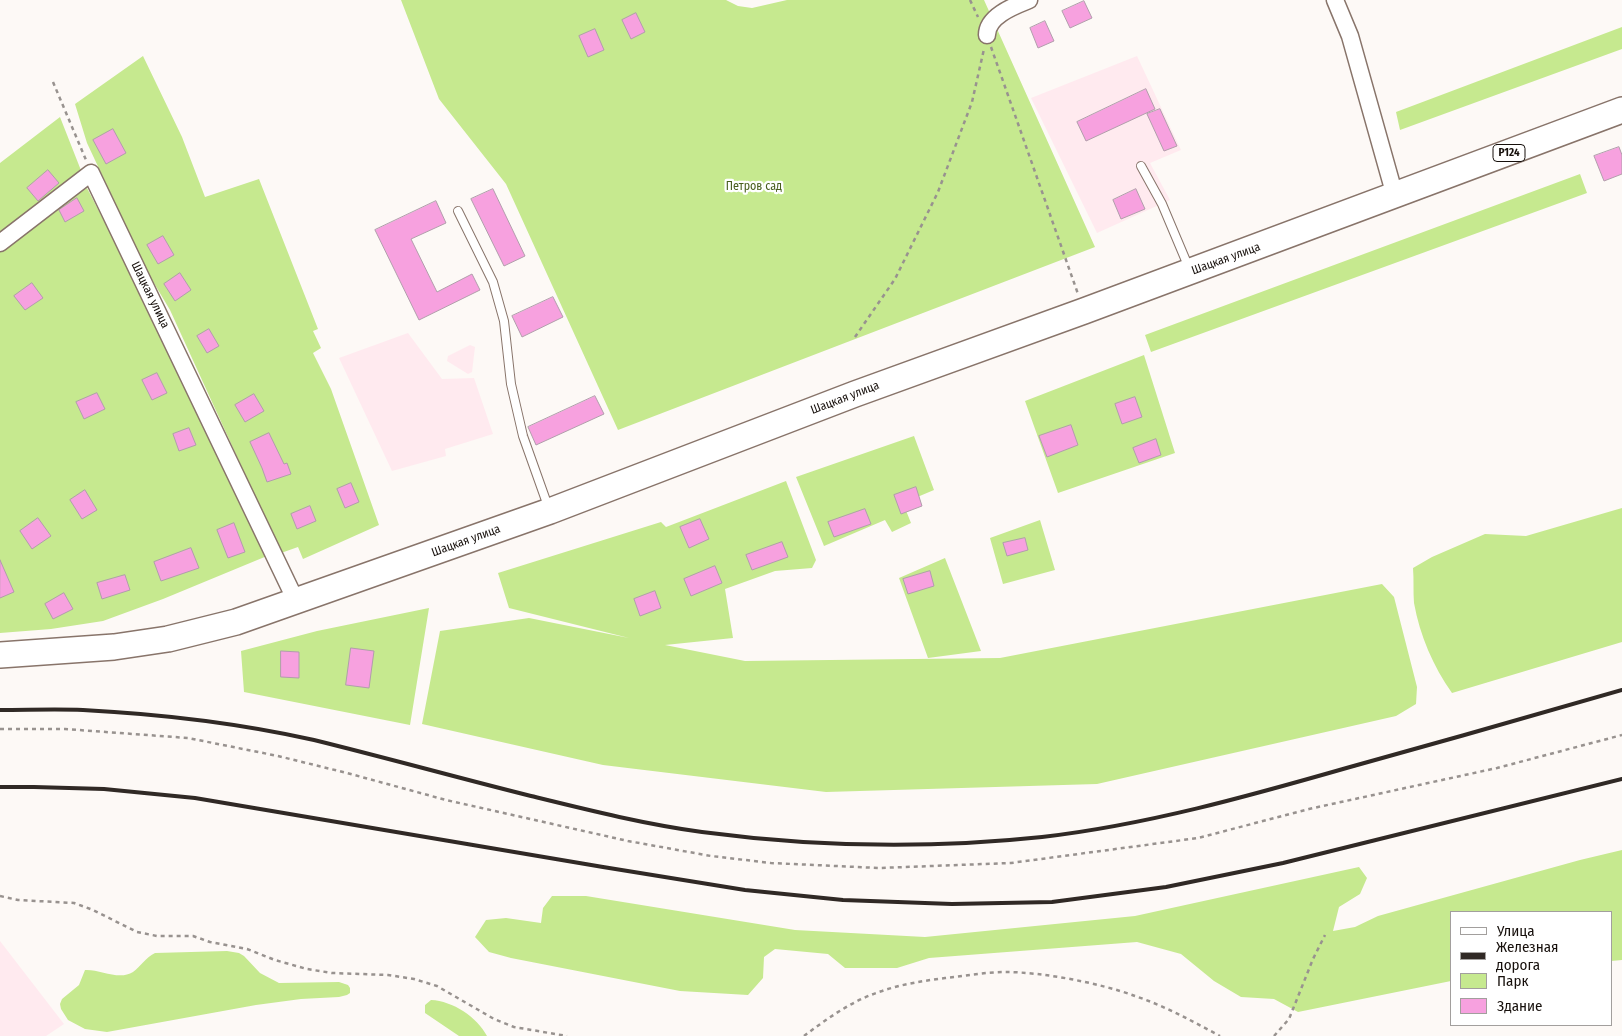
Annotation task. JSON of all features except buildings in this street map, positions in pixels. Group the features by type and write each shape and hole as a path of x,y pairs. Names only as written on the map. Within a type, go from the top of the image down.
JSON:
{"main road":[{"name":"Р124","path":"1395,196 1622,110"},
{"name":"Шацкая улица","path":"0,655 114,647 168,639 236,622 550,511 855,394 1084,312 1395,196"}],"street":[{"path":"987,36 987,29 990,24 1005,11 1028,0"},
{"path":"1335,0 1350,36 1395,196"},
{"path":"0,243 91,173"},
{"name":"Шацкая улица","path":"91,173 296,601"}],"lane":[{"path":"1141,166 1162,204 1191,272"},
{"path":"458,211 493,282 504,321 511,384 523,436 550,511"}],"path":[{"path":"970,0 987,36 1084,312"},
{"path":"855,337 895,279 938,192 972,102 987,36"},
{"path":"53,82 91,173"},
{"path":"0,729 65,729 188,738 287,758 446,800 628,841 711,856 771,863 880,868 1011,863 1198,838 1309,808 1497,768 1622,735"},
{"path":"0,896 18,900 74,903 93,910 137,932 157,936 192,936 210,942 247,949 275,960 307,969 332,973 388,975 414,979 437,986 494,1019 514,1027 567,1036"},
{"path":"1274,1036 1289,1019 1313,959 1325,935"},
{"path":"804,1036 836,1013 881,991 913,982 1006,972 1043,975 1091,984 1134,995 1167,1008 1220,1036"}],"shaded area":[{"path":"1137,56 1181,150 1150,163 1170,200 1097,233 1031,98"},
{"path":"408,333 442,379 474,378 493,434 445,449 446,456 392,471 339,358"},
{"path":"470,345 475,347 472,372 468,374 447,361 448,356"},
{"path":"0,941 64,1024 46,1036 0,1036"}],"green space":[{"name":"Петров сад","path":"401,0 726,0 738,6 752,8 787,0 984,0 1095,247 618,430 506,184 439,99"},
{"path":"1622,27 1622,49 1400,130 1396,112"},
{"path":"143,56 182,137 205,197 259,179 318,329 313,331 321,348 313,353 331,389 379,525 303,559 298,547 281,553 170,310 148,273 87,143 75,104"},
{"path":"60,117 82,173 0,236 0,163"},
{"path":"1580,174 1587,193 1151,352 1145,335"},
{"path":"87,188 131,273 267,556 163,599 103,621 51,629 0,633 0,248 31,223"},
{"path":"1144,355 1175,453 1058,493 1025,401"},
{"path":"914,436 934,490 903,503 911,523 892,532 885,520 824,546 796,477"},
{"path":"786,481 816,560 812,568 775,571 725,589 733,638 665,645 745,661 1000,658 1382,584 1394,597 1417,687 1416,704 1396,716 1097,784 826,792 603,765 422,724 440,631 529,618 629,638 509,608 498,573 661,522 666,527"},
{"path":"1622,508 1622,642 1452,693 1433,661 1420,627 1414,603 1413,568 1432,557 1485,534 1526,536"},
{"path":"1040,520 1055,570 1003,584 990,538"},
{"path":"945,558 981,651 928,658 899,578"},
{"path":"429,608 410,725 244,692 241,651 317,631"},
{"path":"1622,850 1622,960 1612,961 1612,911 1450,911 1450,981 1298,1012 1274,999 1241,997 1214,981 1181,954 1137,942 929,958 897,968 845,968 828,954 775,949 764,957 763,978 748,995 680,991 511,958 489,952 475,937 486,920 506,918 541,923 543,908 552,896 586,896 795,930 925,937 1135,916 1359,867 1367,878 1360,894 1339,907 1333,931 1355,927 1378,916"},
{"path":"227,951 244,956 260,973 279,983 339,982 348,985 350,993 339,997 301,999 256,1005 107,1032 85,1029 68,1020 61,1009 62,999 79,985 85,970 122,975 133,972 148,957 155,953"},
{"path":"431,1000 448,1003 464,1011 477,1022 487,1036 459,1036 425,1013 425,1005"}],"railway":[{"path":"0,710 112,712 228,724 314,740 531,796 659,825 702,832 787,841 915,845 1042,837 1081,832 1159,817 1274,788 1622,690"},
{"path":"0,787 104,789 195,798 745,890 843,900 952,904 1052,902 1166,887 1283,863 1622,779"}]}
